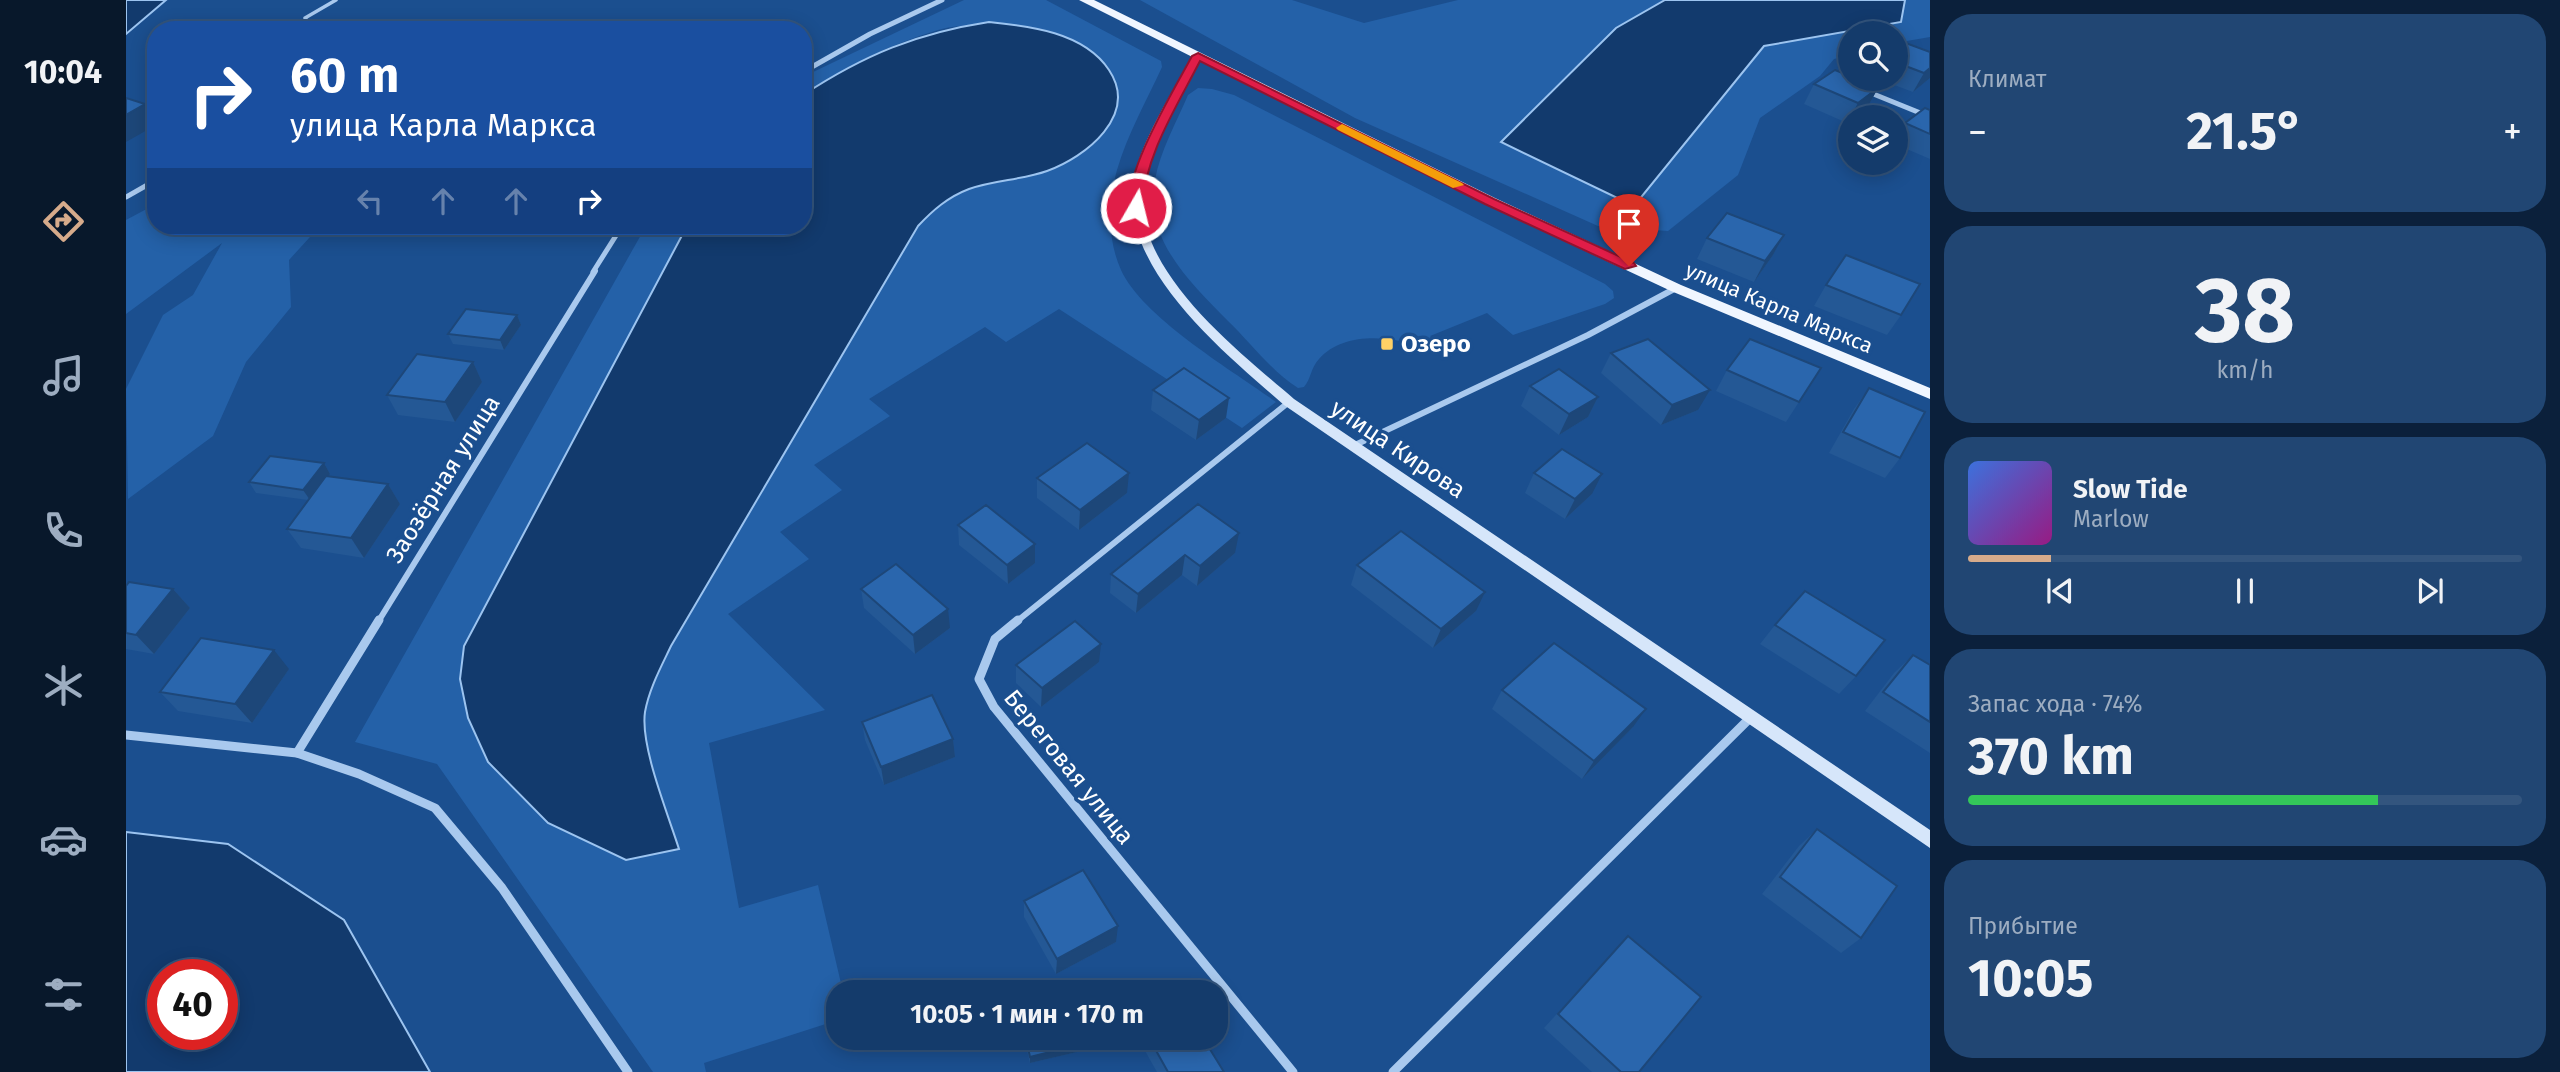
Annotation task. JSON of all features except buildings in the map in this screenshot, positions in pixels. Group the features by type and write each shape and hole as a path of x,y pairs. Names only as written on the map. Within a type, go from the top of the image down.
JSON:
{"main road":[{"path":"1085,0 1198,56"},
{"name":"улица Карла Маркса","path":"1198,56 1490,201 1676,288 1930,394"}],"street":[{"path":"812,67 870,34 942,0"},
{"name":"улица Кирова","path":"1198,56 1156,136 1137,183 1136,208 1143,235 1160,268 1184,302 1222,342 1289,402 1930,839"},
{"path":"1865,91 1930,117"},
{"path":"126,197 147,185"},
{"name":"Заозёрная улица","path":"297,753 616,235"},
{"path":"1353,446 1588,335 1676,288"},
{"name":"Береговая улица","path":"1289,402 995,639 979,679 994,707 1293,1072"},
{"path":"1392,1072 1750,718"},
{"path":"126,735 297,753 359,774 435,808 502,887 628,1072"}],"lane":[{"path":"307,21 305,19 335,0"}],"shaded area":[{"path":"126,0 166,0 126,34"},
{"path":"964,0 1046,0 1161,61 1162,67 1126,144 1114,182 1110,220 1116,258 1132,288 1168,324 1276,402 1242,428 1059,309 1006,342 985,327 869,399 890,416 814,465 842,490 780,532 809,559 728,614 825,710 709,743 739,908 818,885 840,980 826,980 826,1024 704,1063 706,1072 653,1072 437,764 355,742 641,235 682,235 464,646 678,849 656,780 645,726 645,712 652,687 671,646 918,226 939,204 969,189 1047,171 1117,110 1118,96 1107,67 1089,51 1067,39 1013,26 985,25 938,30 903,42 852,66 812,89 812,73"},
{"path":"1140,0 1292,0 1364,23 1458,0 1665,0 1616,28 1634,206 1764,46 1838,33 1838,58 1834,59 1820,76 1760,118 1738,175 1668,231 1598,226 1355,118"},
{"path":"1665,0 1905,0 1901,21 1838,21 1838,33 1764,46 1634,206 1501,142 1616,28"},
{"path":"1905,0 1930,0 1930,37 1908,41 1908,21 1900,21"},
{"path":"989,22 1021,26 1055,33 1085,47 1109,70 1117,87 1113,118 1092,145 1077,156 1047,171 961,192 941,204 918,226 671,646 652,687 645,712 647,743 679,849 626,860 548,823 488,762 468,718 460,679 464,646 682,235 812,235 812,90 870,57 915,39"},
{"path":"1198,88 1234,95 1605,284 1613,291 1614,298 1605,304 1513,335 1487,313 1430,336 1452,356 1404,342 1379,338 1340,344 1316,362 1304,387 1298,388 1270,365 1185,275 1163,241 1156,222 1153,202 1161,158 1188,95"},
{"path":"147,209 147,235 312,235 289,260 291,307 246,362 213,436 128,499 126,389 163,315 193,295 222,243 126,314 126,220"},
{"path":"126,832 228,844 344,920 430,1072 126,1072"}],"slow traffic":[{"path":"1342,128 1458,185"}],"place":[{"name":"Озеро","path":"1387,344"}],"route":[{"path":"1136,208 1137,183 1156,136 1198,56 1490,201 1629,266"}]}
